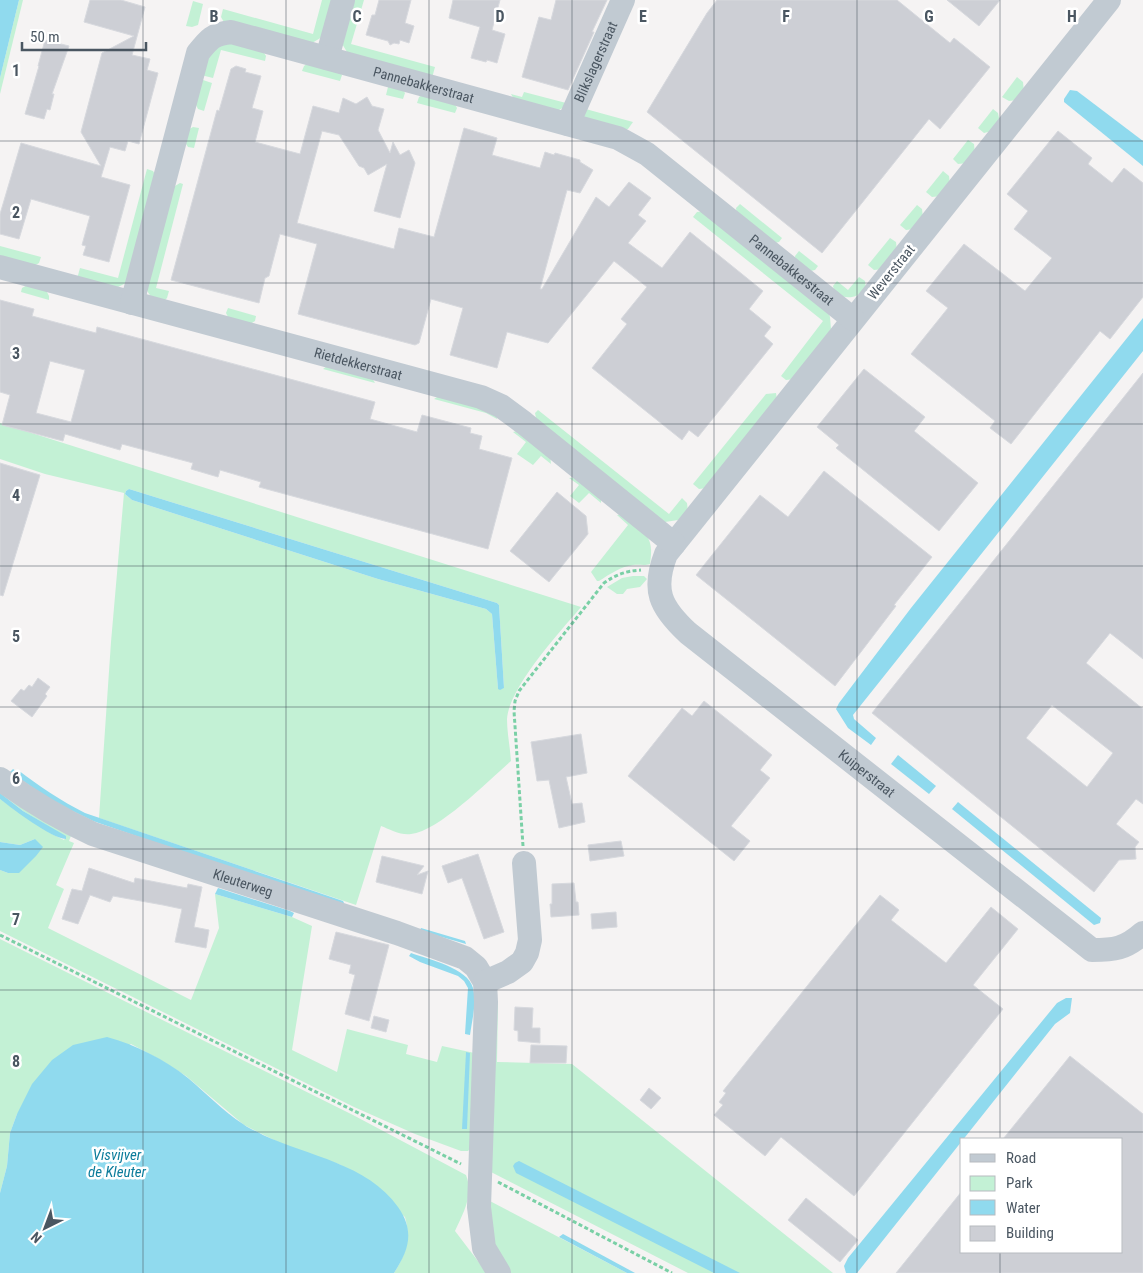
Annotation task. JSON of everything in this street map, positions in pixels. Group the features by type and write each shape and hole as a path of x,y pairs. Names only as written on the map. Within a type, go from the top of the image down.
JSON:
{"street":[{"path":"328,58 343,0"},
{"name":"Blikslagerstraat","path":"568,124 623,0"},
{"name":"Weverstraat","path":"674,544 1109,0"},
{"name":"Pannebakkerstraat","path":"132,302 198,53 217,34 231,32 618,138 647,154 853,319"},
{"name":"Rietdekkerstraat","path":"0,267 481,397 501,406 524,423 674,544"},
{"name":"Kuiperstraat","path":"674,544 666,554 660,571 658,588 665,606 673,619 688,633 1092,950 1115,950 1139,937"},
{"name":"Kleuterweg","path":"0,779 60,819 93,834 397,933 465,958 476,967 485,982"},
{"path":"499,1273 484,1248 479,1206 485,982 508,972 522,962 527,953 530,940 524,863"}],"path":[{"path":"524,863 514,711 519,691 604,583 626,571 660,571"},
{"path":"0,935 480,1173 672,1273"}],"green space":[{"path":"19,0 23,0 0,94 0,78"},
{"path":"322,0 335,0 322,37 312,43 225,24 221,17 223,9 313,34"},
{"path":"350,0 364,0 351,44 435,67 432,78 347,52 341,42"},
{"path":"193,1 203,4 198,25 192,27 186,26"},
{"path":"219,41 261,48 266,56 265,61 221,50 213,78 201,75 206,56"},
{"path":"311,61 338,69 342,75 340,81 302,71 304,66"},
{"path":"1017,77 1023,82 1024,92 1017,100 1009,101 1002,97"},
{"path":"200,79 212,83 204,111 198,109 194,101"},
{"path":"389,83 400,86 405,93 403,99 386,95"},
{"path":"524,92 570,104 555,112 515,101 511,94 522,97"},
{"path":"425,93 452,100 457,108 455,113 417,103 419,97"},
{"path":"582,108 633,122 628,129 618,130 586,121 581,110"},
{"path":"993,109 998,113 1000,123 992,131 984,133 978,128"},
{"path":"193,127 199,128 194,148 188,147 183,139 186,131"},
{"path":"968,140 974,144 975,154 967,163 958,164 953,159"},
{"path":"147,169 153,171 157,178 126,283 118,287 77,279 80,268 118,278"},
{"path":"943,171 949,176 950,185 941,196 932,197 926,192"},
{"path":"180,183 183,184 156,288 169,291 167,298 163,302 151,297 146,289 170,189"},
{"path":"740,204 782,238 779,242 770,244 737,217 736,208"},
{"path":"917,205 922,209 923,218 914,229 906,230 900,225"},
{"path":"705,211 828,311 831,329 795,379 786,380 781,376 823,321 693,217 697,212"},
{"path":"890,238 896,242 897,251 883,269 874,270 868,265"},
{"path":"0,246 41,257 39,263 32,267 0,258"},
{"path":"799,251 818,266 815,270 806,272 796,264 795,256"},
{"path":"859,277 865,281 866,289 859,295 844,297 835,294 833,286 837,281 848,290"},
{"path":"31,283 44,286 49,300 21,292 22,288"},
{"path":"228,308 256,316 255,321 247,326 230,321 226,313"},
{"path":"330,364 370,375 375,383 323,369"},
{"path":"776,393 777,400 707,488 699,489 693,484 766,394"},
{"path":"442,394 496,412 497,419 486,413 434,399"},
{"path":"538,410 669,514 682,498 687,503 688,512 678,520 665,522 537,423 535,413"},
{"path":"0,423 581,607 537,660 516,692 507,719 511,761 463,804 422,831 404,834 381,826 356,905 99,818 111,642 124,493 45,474 0,459","holes":["129,489 499,605 504,688 498,689 492,614 486,609 378,579 132,500 125,494"]},
{"path":"521,430 550,454 551,464 541,456 533,465 517,454 526,442 513,432"},
{"path":"578,477 601,495 601,503 589,493 579,503 570,496 579,485 569,478"},
{"path":"624,514 649,540 651,547 650,564 624,567 597,581 591,572 628,525 617,515"},
{"path":"644,576 647,579 640,587 627,589 623,594 617,594 607,587 622,578"},
{"path":"0,793 72,833 69,841 74,843 56,885 64,889 48,928 191,1000 219,928 215,894 292,917 312,926 292,1050 337,1072 347,1029 408,1045 406,1054 437,1062 442,1046 479,1054 477,1141 468,1151 461,1151 415,1134 354,1107 0,931 0,870 8,873 35,839 20,845 0,842 0,799 50,833 64,840 66,837 23,811"},
{"path":"0,939 353,1115 466,1175 469,1190 468,1197 455,1231 487,1273 394,1273 402,1259 406,1246 408,1232 405,1217 341,1165 282,1144 244,1125 186,1076 131,1044 17,1114 10,1133 7,1166 0,1193"},
{"path":"498,1001 497,1062 572,1064 833,1273 688,1273 489,1171 491,1007"},
{"path":"486,1199 627,1273 505,1273 499,1265"}],"water":[{"path":"0,0 19,0 0,78"},
{"path":"1070,90 1077,91 1143,141 1143,166 1064,102"},
{"path":"1143,318 1143,351 853,715 854,719 876,738 871,745 848,728 836,709 839,703 911,608"},
{"path":"129,489 497,603 499,605 504,688 498,689 492,614 486,609 378,579 132,500 125,494"},
{"path":"898,755 936,786 929,794 891,764"},
{"path":"13,769 18,770 50,793 85,813 343,901 344,903 342,904 208,861 93,821 52,801 10,772"},
{"path":"0,793 23,811 66,836 66,839 51,834 23,816 0,799"},
{"path":"958,802 1101,918 1100,923 1094,925 952,809"},
{"path":"35,839 43,847 19,873 8,873 0,870 0,842 20,845"},
{"path":"218,888 294,913 292,917 215,894"},
{"path":"421,928 465,941 466,944 421,931"},
{"path":"411,953 446,965 464,975 470,981 473,988 474,1011 470,1035 465,1034 468,988 464,981 458,976 420,962 409,956"},
{"path":"1066,998 1072,998 1070,1013 1055,1024 964,1138 960,1138 960,1143 857,1273 846,1273 844,1266 848,1258 1057,1003"},
{"name":"Visvijver de Kleuter","path":"107,1037 139,1048 169,1065 188,1078 228,1113 248,1127 263,1135 354,1171 385,1192 398,1207 407,1224 408,1232 406,1248 394,1273 0,1273 0,1193 7,1166 10,1133 17,1114 32,1084 52,1060 73,1045"},
{"path":"466,1052 470,1053 467,1129 462,1129"},
{"path":"519,1161 740,1273 714,1273 516,1173 513,1166"},
{"path":"563,1234 635,1273 627,1273 559,1237"}],"building":[{"path":"90,0 121,0 145,7 132,55 150,59 147,70 158,73 139,144 128,141 125,151 110,147 101,177 130,185 109,262 83,255 86,246 82,245 90,216 31,199 19,239 0,234 0,214 21,143 101,166 81,132 102,53 134,36 84,22"},
{"path":"379,0 411,0 405,23 414,26 409,43 400,40 399,44 394,43 390,45 388,41 366,35"},
{"path":"453,0 500,0 492,30 505,34 497,63 471,58 480,27 449,18"},
{"path":"556,0 607,0 568,90 522,77 539,17 551,20"},
{"path":"717,0 897,0 950,43 954,38 990,67 940,129 929,119 822,253 647,112 707,13"},
{"path":"947,0 1000,0 979,26"},
{"path":"45,40 69,46 52,94 54,94 50,110 47,109 44,119 25,114"},
{"path":"236,66 246,69 245,72 261,76 252,108 263,111 255,142 300,154 313,106 339,113 343,98 356,104 367,97 372,106 384,109 378,130 390,153 393,142 400,155 409,150 415,163 400,218 374,211 387,164 368,175 364,168 359,166 339,135 322,131 297,223 394,249 399,228 434,237 464,128 497,138 492,155 540,168 545,152 554,155 555,153 580,160 580,162 593,170 580,193 567,190 540,289 542,289 596,197 609,207 629,182 651,198 638,215 646,221 628,243 662,268 690,232 763,291 749,309 771,327 764,336 773,344 698,437 689,430 682,440 592,368 627,324 621,319 647,287 614,261 548,343 507,332 497,368 450,355 463,308 431,299 419,343 415,345 298,314 317,244 280,234 269,276 265,278 259,303 171,280 217,110 219,111 231,69"},
{"path":"1058,131 1092,158 1088,164 1112,183 1124,168 1143,183 1143,297 1110,339 1100,331 1011,444 990,428 995,421 911,354 948,308 926,291 964,244 1025,291 1052,258 1014,229 1028,211 1007,194"},
{"path":"0,300 34,309 32,316 96,333 97,327 375,402 370,419 417,432 422,415 471,428 470,433 482,436 479,449 512,458 488,549 259,487 261,482 220,470 218,477 191,469 193,463 122,444 120,450 65,434 63,441 2,425 10,395 0,392","holes":["50,361 85,370 71,422 36,413"]},
{"path":"864,369 925,417 914,431 978,483 939,531 836,448 839,445 817,427"},
{"path":"1143,373 1143,659 1110,633 1086,663 1143,709 1143,804 1136,799 1116,824 1139,842 1135,847 1136,859 1119,860 1094,892 872,713","holes":["1052,705 1113,753 1087,787 1026,738"]},
{"path":"0,463 40,475 3,596 0,595"},
{"path":"824,471 932,557 894,605 896,606 835,686 696,575 760,495 788,517"},
{"path":"557,492 586,516 588,534 549,582 510,551"},
{"path":"38,678 50,687 45,694 47,696 32,717 11,701 21,689 24,691 29,685 32,687"},
{"path":"704,701 772,755 760,770 770,778 731,826 750,841 734,861 628,776 682,708 692,716"},
{"path":"581,734 587,773 566,777 572,804 582,803 585,822 559,828 549,780 537,781 531,742"},
{"path":"621,841 624,856 590,861 588,845"},
{"path":"478,854 504,932 484,939 462,878 448,883 442,866"},
{"path":"382,856 424,866 417,875 428,871 422,894 376,882"},
{"path":"89,868 134,883 135,878 187,888 188,884 202,887 194,927 209,930 206,948 175,942 182,909 163,905 113,896 110,902 90,895 78,924 62,919 72,889 82,891"},
{"path":"574,883 579,915 551,917 552,884"},
{"path":"880,895 899,910 891,920 946,963 991,907 1018,929 973,985 1003,1009 854,1196 781,1137 765,1156 714,1115 723,1105 719,1102 726,1093 723,1091"},
{"path":"616,912 617,927 592,929 591,914"},
{"path":"336,932 389,945 369,1021 345,1014 355,975 349,973 351,965 329,959"},
{"path":"515,1007 533,1008 532,1028 540,1028 540,1043 518,1041 518,1031 514,1030"},
{"path":"374,1016 389,1020 386,1032 371,1028"},
{"path":"531,1045 567,1046 566,1063 530,1063"},
{"path":"1070,1056 1143,1114 1143,1273 896,1273 960,1193 960,1253 1123,1253 1123,1138 1004,1138"},
{"path":"649,1088 661,1098 651,1109 640,1100"},
{"path":"806,1198 858,1240 840,1262 788,1220"}]}
